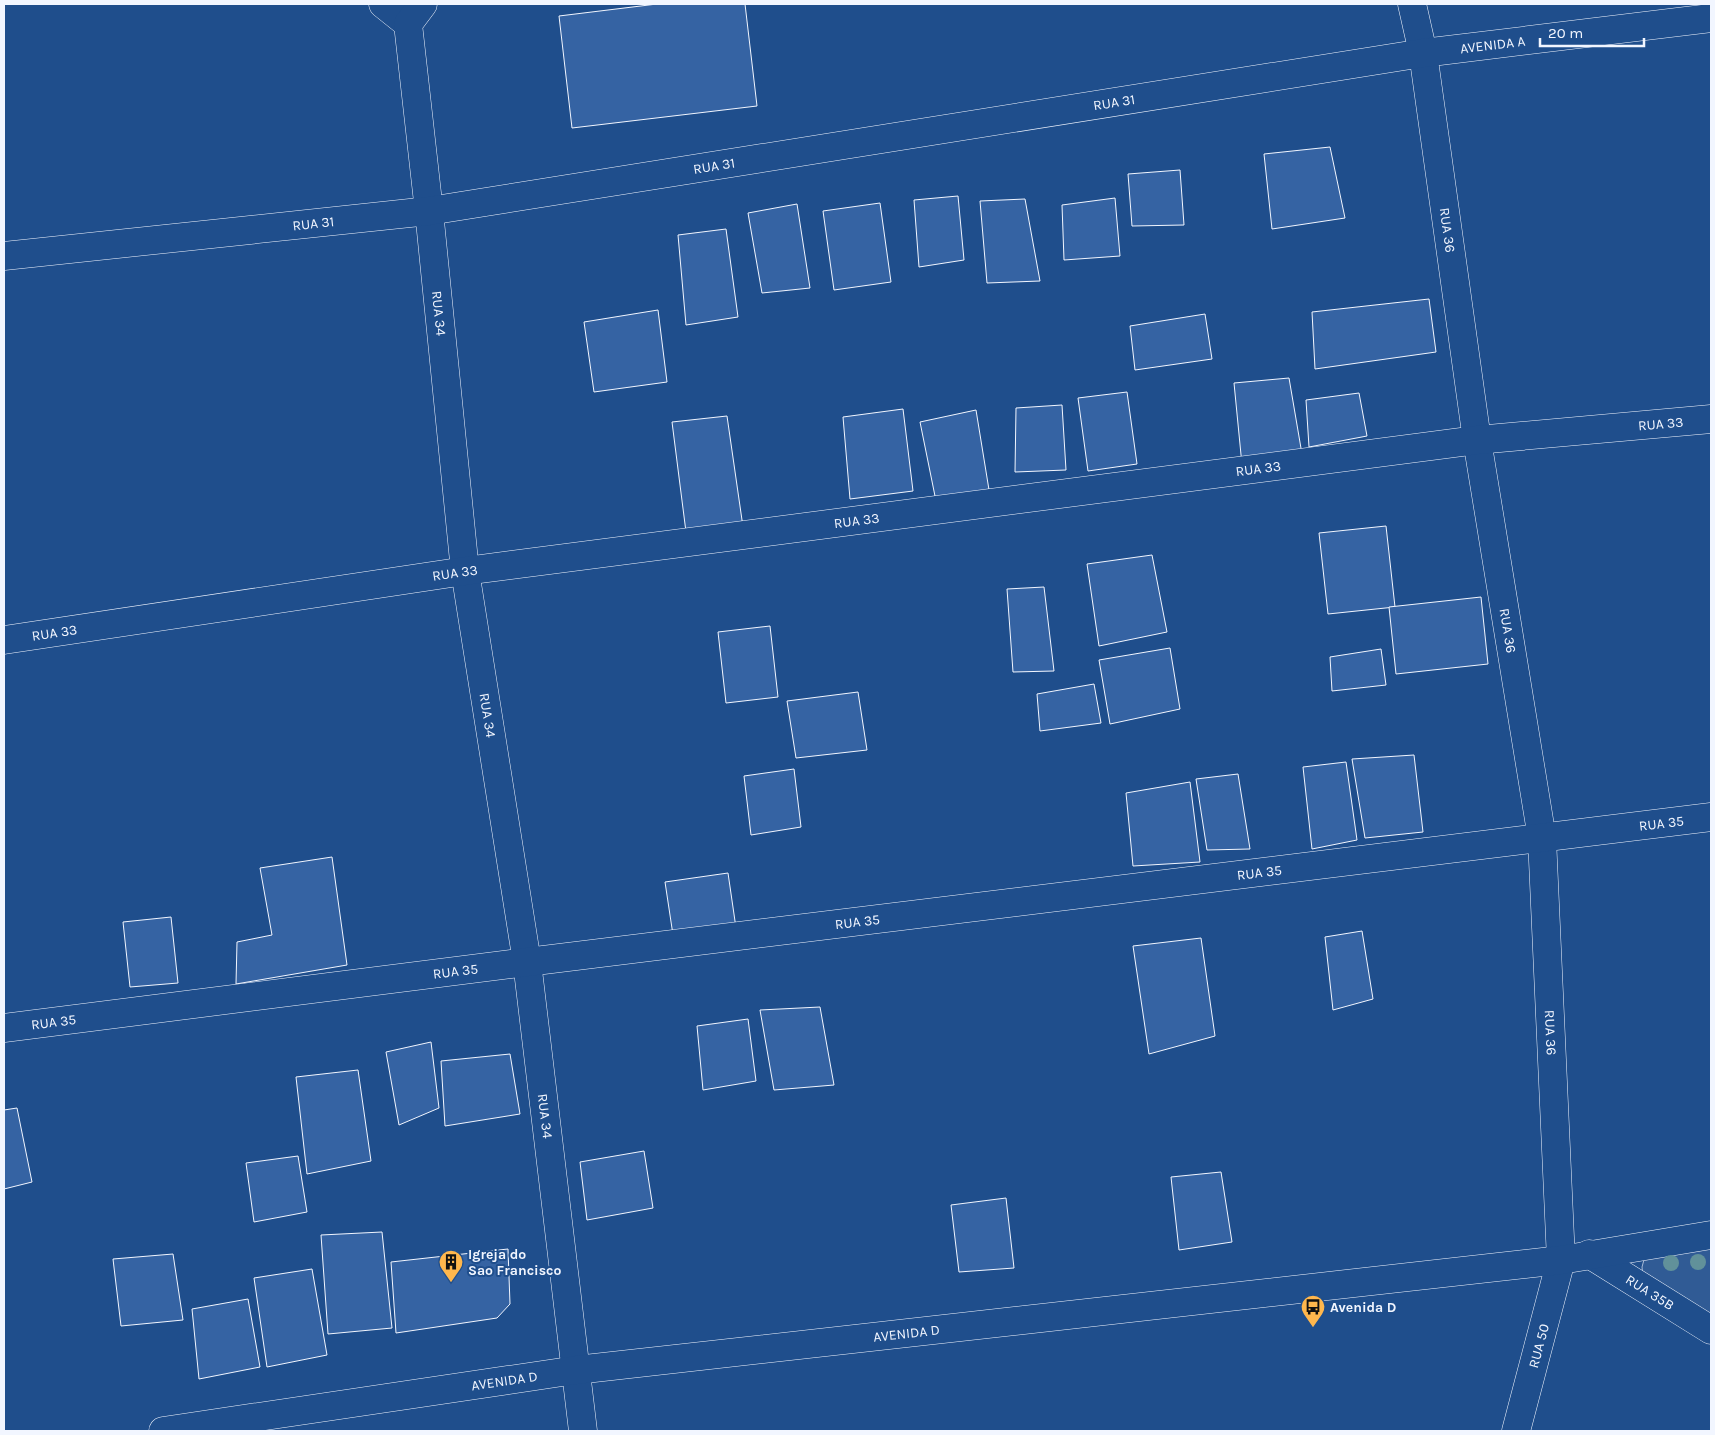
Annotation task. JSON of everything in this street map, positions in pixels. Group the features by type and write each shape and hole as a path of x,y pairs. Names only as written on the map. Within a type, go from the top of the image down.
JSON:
{"street":[{"path":"383,4 415,14"},
{"name":"RUA 36","path":"1412,4 1423,54 1477,440 1542,838 1561,1260"},
{"name":"RUA 34","path":"415,14 429,211 465,571 526,962 582,1431"},
{"name":"AVENIDA A","path":"1423,54 1711,18"},
{"name":"RUA 31","path":"4,256 429,211 1423,54"},
{"name":"RUA 33","path":"4,640 465,571 1477,440 1711,419"},
{"name":"RUA 35","path":"4,1028 526,962 1711,818"},
{"name":"AVENIDA D","path":"163,1431 576,1370 1561,1260 1711,1235"},
{"name":"RUA 35B","path":"1589,1254 1711,1330"},
{"name":"RUA 50","path":"1516,1431 1561,1260"}],"shaded area":[{"path":"1711,1245 1711,1317 1643,1276 1642,1267 1645,1256"}],"building":[{"path":"657,4 745,4 757,106 572,128 559,16"},
{"path":"1330,147 1345,218 1272,229 1264,154"},
{"path":"1180,170 1184,225 1132,226 1128,174"},
{"path":"958,196 964,260 919,267 914,200"},
{"path":"1115,198 1120,256 1064,260 1062,205"},
{"path":"1025,199 1040,281 987,283 980,201"},
{"path":"880,203 891,282 834,290 823,211"},
{"path":"797,204 810,288 762,293 748,213"},
{"path":"726,229 738,317 686,325 678,235"},
{"path":"1429,299 1436,352 1315,369 1312,312"},
{"path":"658,310 667,382 594,392 584,322"},
{"path":"1205,314 1212,359 1135,370 1130,326"},
{"path":"1289,378 1303,460 1242,465 1234,383"},
{"path":"1127,392 1137,464 1088,471 1078,398"},
{"path":"1359,393 1367,436 1309,447 1306,400"},
{"path":"1062,405 1066,470 1015,472 1016,408"},
{"path":"903,409 913,491 850,499 843,417"},
{"path":"976,410 990,496 937,506 920,422"},
{"path":"727,416 743,527 686,532 672,422"},
{"path":"1386,526 1395,607 1328,614 1319,533"},
{"path":"1152,555 1167,632 1099,646 1087,564"},
{"path":"1044,587 1054,671 1013,672 1007,589"},
{"path":"1481,597 1488,664 1396,674 1389,607"},
{"path":"770,626 778,697 726,703 718,632"},
{"path":"1170,648 1180,709 1110,724 1099,660"},
{"path":"1381,649 1386,685 1332,691 1330,657"},
{"path":"1094,684 1101,723 1040,731 1037,694"},
{"path":"858,692 867,750 796,758 787,701"},
{"path":"1414,755 1423,832 1365,838 1352,759"},
{"path":"1346,762 1357,840 1312,849 1303,767"},
{"path":"794,769 801,827 751,835 744,776"},
{"path":"1238,774 1250,849 1207,850 1196,779"},
{"path":"1190,782 1200,862 1133,866 1126,793"},
{"path":"332,857 347,965 236,984 237,942 272,935 260,868"},
{"path":"728,873 736,928 673,935 665,882"},
{"path":"171,917 178,983 130,987 123,922"},
{"path":"1362,931 1373,999 1333,1010 1325,937"},
{"path":"1201,938 1215,1036 1149,1054 1133,946"},
{"path":"820,1007 834,1085 774,1090 760,1010"},
{"path":"748,1019 756,1081 703,1090 697,1026"},
{"path":"431,1042 439,1108 399,1125 386,1052"},
{"path":"510,1054 520,1114 445,1126 441,1061"},
{"path":"358,1070 371,1161 307,1174 296,1077"},
{"path":"17,1108 32,1182 4,1189 4,1110"},
{"path":"644,1151 653,1208 587,1220 580,1162"},
{"path":"298,1156 307,1212 254,1222 246,1163"},
{"path":"1221,1172 1232,1242 1179,1250 1171,1177"},
{"path":"1006,1198 1014,1268 959,1272 951,1205"},
{"path":"382,1232 392,1328 328,1334 321,1235"},
{"name":"Igreja do Sao Francisco","path":"508,1249 510,1304 497,1318 396,1333 391,1262"},
{"path":"173,1254 183,1320 121,1326 113,1259"},
{"path":"312,1269 327,1355 267,1367 254,1278"},
{"path":"248,1299 260,1367 199,1379 192,1309"}],"place":[{"name":"Igreja do Sao Francisco","path":"451,1283"},
{"name":"Avenida D","path":"1313,1328"}]}
